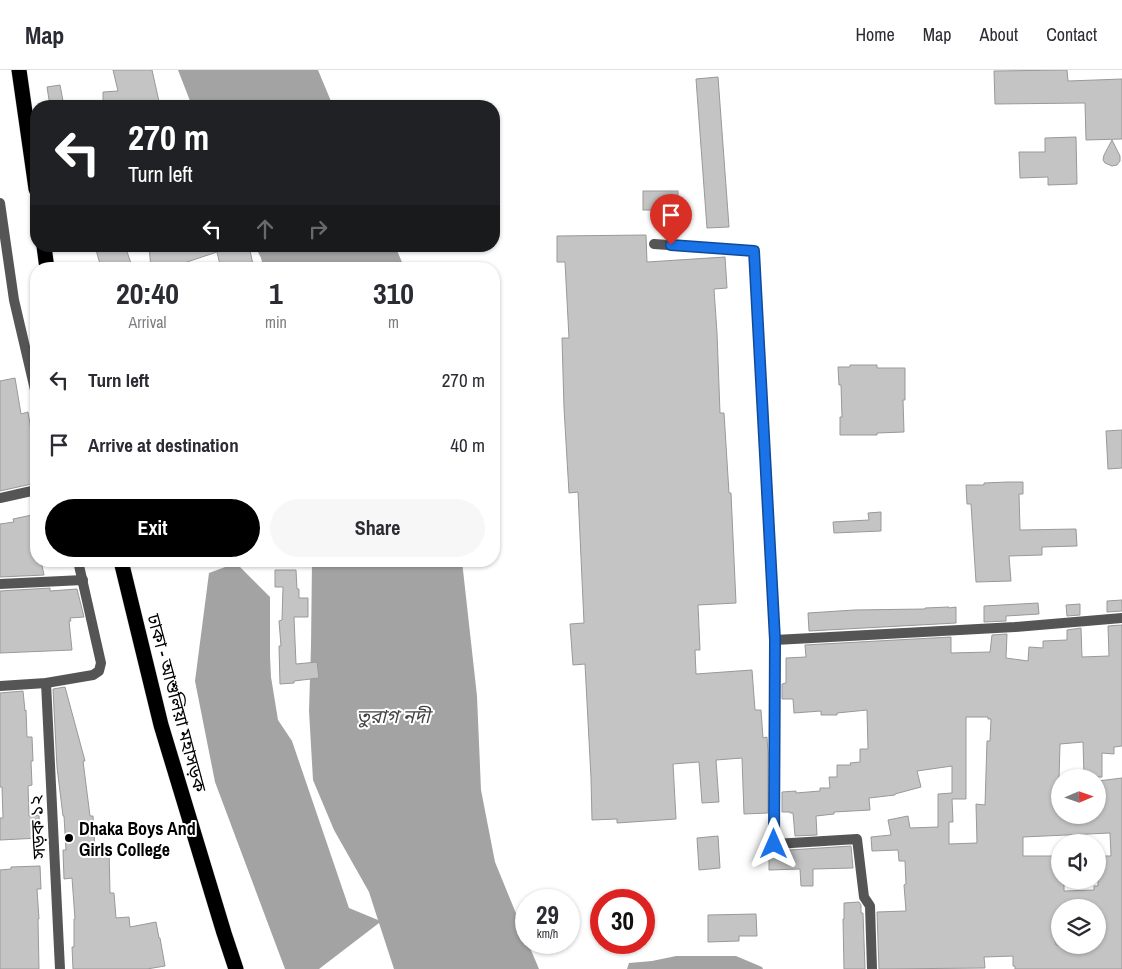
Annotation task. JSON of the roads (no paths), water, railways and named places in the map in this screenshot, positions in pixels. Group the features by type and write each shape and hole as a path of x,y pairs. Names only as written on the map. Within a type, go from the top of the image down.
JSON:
{"highway":[{"path":"19,70 30,147"},
{"name":"ঢাকা - আশুলিয়া মহাসড়ক","path":"122,567 161,725 236,969"}],"street":[{"path":"0,203 14,300 30,368"},
{"path":"654,244 754,251 775,640 774,844 857,839 864,897 870,906 872,969"},
{"path":"0,498 30,491"},
{"path":"0,686 46,683 93,675 99,671 101,663 80,567"},
{"path":"0,584 83,580"},
{"path":"775,640 1015,627 1122,618"},
{"name":"সড়ক ১২","path":"46,683 60,969"}],"water":[{"path":"178,70 318,70 330,100 190,100"},
{"path":"258,252 398,252 402,262 262,262"},
{"name":"তুরাগ নদী","path":"225,567 240,567 270,597 271,677 278,720 292,741 349,908 378,920 369,892 334,830 313,780 309,711 312,567 463,567 477,696 481,790 495,862 515,911 515,954 533,954 539,969 394,969 379,923 319,969 285,969 215,782 195,681 209,573"},
{"path":"676,956 736,956 763,969 627,969 629,963"}],"place":[{"name":"Dhaka Boys And Girls College","path":"69,838"}]}
